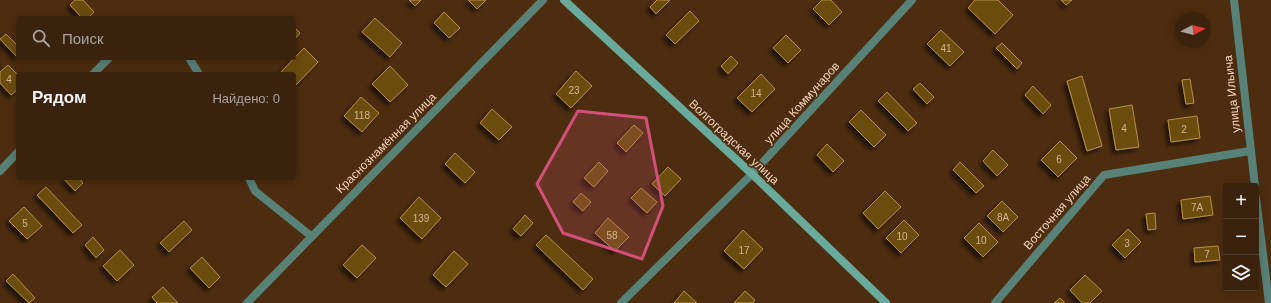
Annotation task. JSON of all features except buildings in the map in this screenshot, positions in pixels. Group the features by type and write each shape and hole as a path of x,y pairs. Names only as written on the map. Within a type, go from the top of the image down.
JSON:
{"main road":[{"name":"Волгоградская улица","path":"564,0 752,174 886,303"}],"street":[{"name":"Краснознамённая улица","path":"247,303 543,0"},
{"name":"улица Коммунаров","path":"621,303 752,174 912,0"},
{"name":"улица Ильича","path":"1234,0 1254,183"},
{"path":"95,72 107,60"},
{"path":"190,60 198,72"},
{"name":"Восточная улица","path":"995,303 1104,175 1250,151"},
{"path":"0,171 16,154"},
{"path":"251,180 255,191 311,236"},
{"path":"1259,216 1269,278 1269,303"}],"highlighted area":[{"path":"578,111 646,118 663,206 642,259 563,233 537,184"}]}
